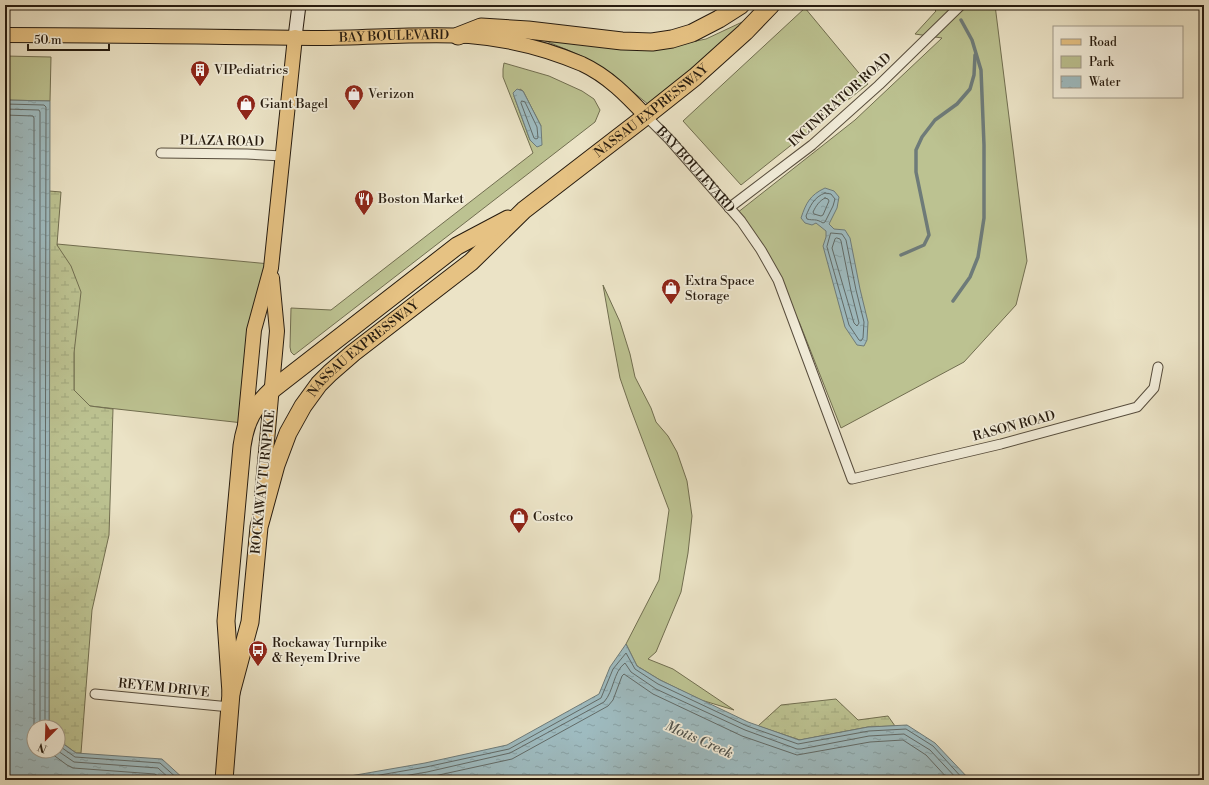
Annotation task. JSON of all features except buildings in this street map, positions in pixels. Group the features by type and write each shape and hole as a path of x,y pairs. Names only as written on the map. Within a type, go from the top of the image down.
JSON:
{"highway":[{"path":"458,36 480,28 528,30 633,42 652,42 672,39 692,33 719,19 741,5"},
{"name":"NASSAU EXPRESSWAY","path":"259,527 276,465 286,438 303,406 330,372 471,262 524,210 646,116 712,62 771,5"},
{"name":"NASSAU EXPRESSWAY","path":"245,429 255,408 273,389 457,246 524,210"},
{"name":"ROCKAWAY TURNPIKE","path":"231,700 226,621 245,429"},
{"name":"ROCKAWAY TURNPIKE","path":"224,779 231,700 250,622 259,527"}],"main road":[{"name":"ROCKAWAY TURNPIKE","path":"245,429 254,330 271,268 299,5"},
{"name":"BAY BOULEVARD","path":"5,35 481,37 508,42 582,64 606,78 625,94 646,116"},
{"name":"ROCKAWAY TURNPIKE","path":"259,527 273,389 277,331 271,268"}],"street":[{"name":"INCINERATOR ROAD","path":"729,208 812,145 879,85 961,5"},
{"name":"BAY BOULEVARD","path":"646,116 669,139 741,221 761,250 778,280 852,479"},
{"name":"PLAZA ROAD","path":"161,153 282,156"},
{"name":"RASON ROAD","path":"852,479 973,451 1137,407 1154,388 1158,367"},
{"name":"REYEM DRIVE","path":"95,694 231,700"}],"green space":[{"path":"930,5 995,5 1027,261 1016,305 964,362 841,428 800,324 766,250 737,213 855,120 942,38 915,34 936,11"},
{"path":"805,8 868,84 741,185 683,121"},
{"path":"755,16 654,109 606,70 584,57 527,33 677,45 706,39"},
{"path":"5,56 51,57 50,101 5,100"},
{"path":"504,63 549,76 582,91 594,99 600,110 595,122 294,355 291,352 290,347 291,308 331,310 533,153 503,77","holes":["520,89 523,91 541,126 530,140 514,96"]},
{"path":"49,191 61,192 57,245 71,266 81,292 74,353 74,390 90,406 113,409 109,535 92,610 81,753 76,753 66,746 66,719 49,719"},
{"path":"57,244 270,264 243,423 90,406 74,390 74,353"},
{"path":"603,285 620,322 630,354 635,377 651,408 656,422 668,436 677,452 687,481 692,516 688,553 681,592 656,652 648,659 673,669 734,710 701,700 660,680 637,666 626,644 659,580 669,510 620,378"},
{"path":"836,699 858,720 888,716 895,726 868,727 800,740 758,726 781,705"}],"water":[{"path":"517,89 523,91 541,126 542,145 537,147 530,140 514,96 513,93"},
{"path":"5,100 50,101 49,719 26,719 26,759 66,759 66,746 76,753 162,759 185,780 5,780"},
{"path":"825,188 834,191 839,197 837,208 829,224 834,229 845,230 850,238 868,322 867,340 864,346 857,345 845,327 823,246 826,231 816,223 812,225 805,223 801,218 809,200"},
{"name":"Motts Creek","path":"626,644 637,666 660,680 748,722 799,740 868,727 907,725 935,743 970,780 327,780 425,763 507,745 599,694 610,667"}],"waterway":[{"path":"953,301 970,277 978,257 984,218 984,145 981,70 972,40 961,20"},
{"path":"901,255 924,245 929,235 916,172 916,150 922,137 935,120 957,104 970,89 974,75 975,55"}],"place":[{"name":"VIPediatrics","path":"200,87"},
{"name":"Verizon","path":"354,111"},
{"name":"Giant Bagel","path":"246,121"},
{"name":"Boston Market","path":"364,216"},
{"name":"Extra Space Storage","path":"671,305"},
{"name":"Costco","path":"519,534"},
{"name":"Rockaway Turnpike & Reyem Drive","path":"258,667"}]}
